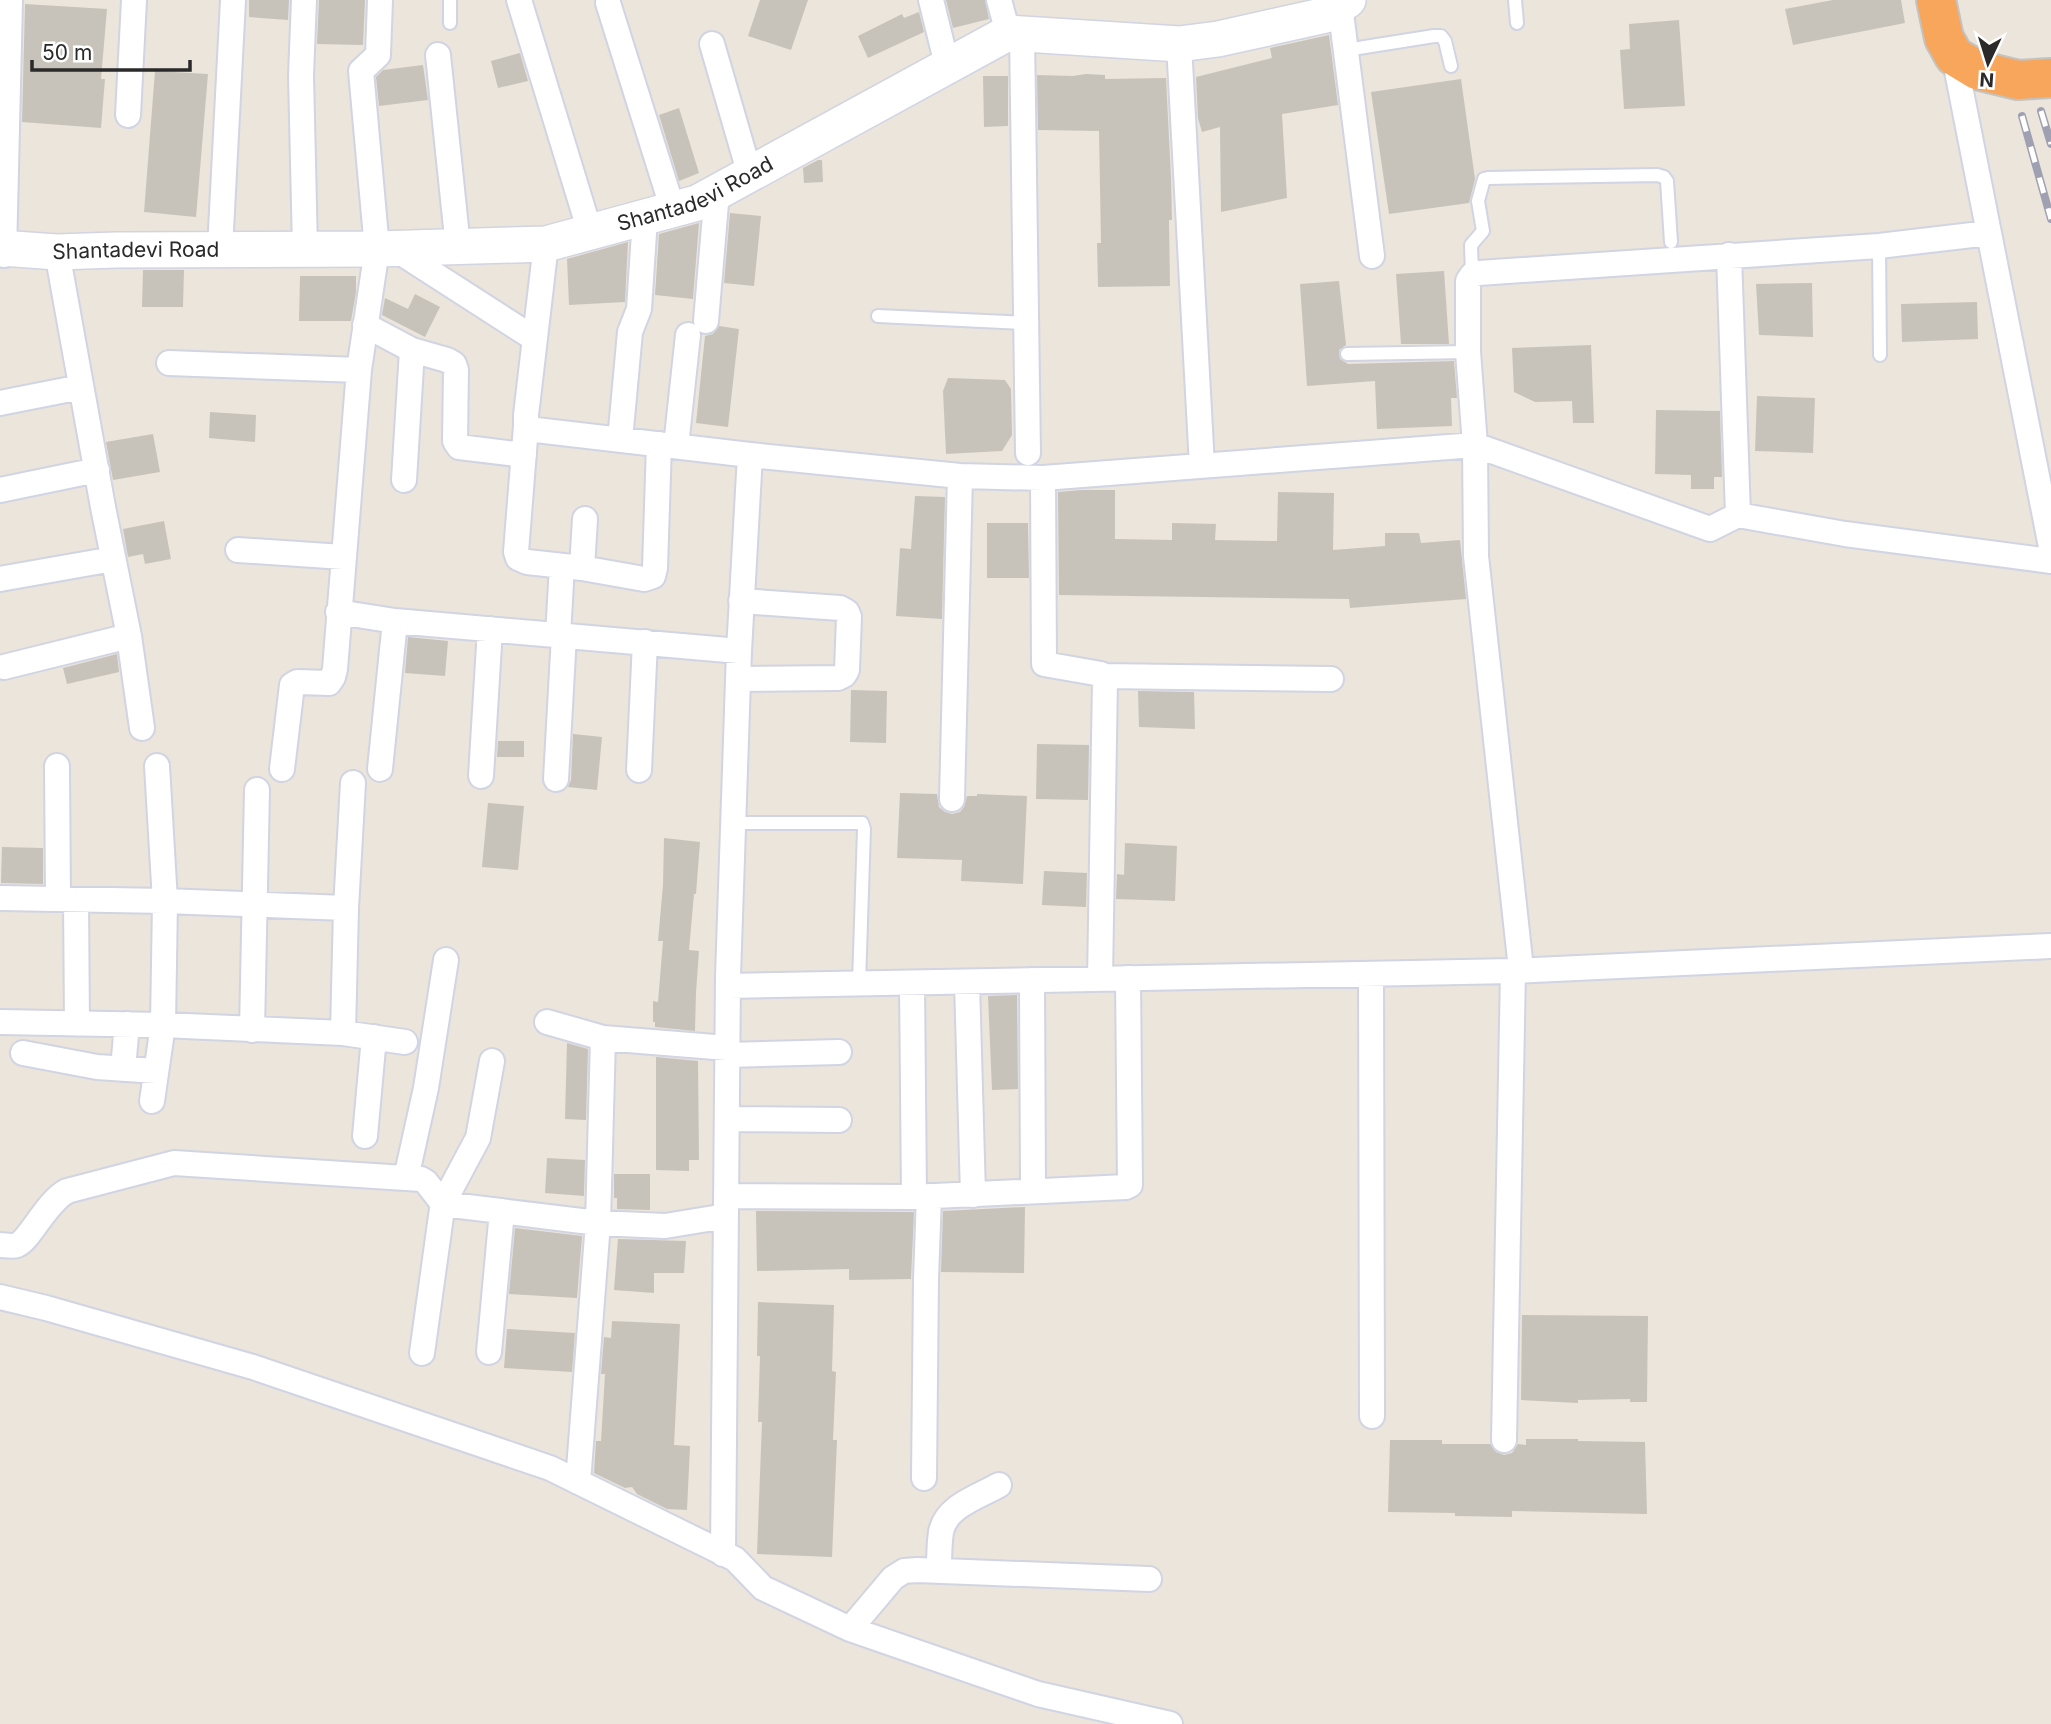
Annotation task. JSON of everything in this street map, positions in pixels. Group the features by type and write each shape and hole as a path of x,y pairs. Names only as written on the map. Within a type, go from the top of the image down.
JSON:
{"highway":[{"path":"1936,0 1944,38 1954,56 1977,70 2018,80 2051,78"}],"street":[{"path":"3,250 10,0"},
{"path":"128,115 134,0"},
{"path":"220,249 233,0"},
{"path":"304,0 301,83 305,249"},
{"path":"282,769 292,685 297,682 329,683 333,677 359,370 365,325 386,249 361,71 378,55 380,0"},
{"path":"519,0 590,232"},
{"path":"931,0 947,65"},
{"path":"1028,453 1026,323 1010,22 1180,44 1218,39 1326,15 1344,2"},
{"path":"1344,2 1346,50 1372,257"},
{"path":"608,3 659,214 639,309 630,332 620,440"},
{"name":"Shantadevi Road","path":"3,250 57,252 386,249 546,244 697,203 947,65 1010,22"},
{"path":"712,44 750,175"},
{"path":"1180,44 1202,466"},
{"path":"438,55 458,247"},
{"path":"1954,56 2051,547"},
{"path":"546,244 526,426 516,552 518,558 527,562 644,579 653,576 655,568 667,445 697,328 717,192"},
{"path":"1504,1440 1517,970 1476,556 1475,445 1468,352 1468,281 1472,275 1479,273 1879,246 1989,233"},
{"path":"386,249 535,339"},
{"path":"57,252 129,636 142,728"},
{"path":"1729,256 1738,515"},
{"path":"365,325 412,350 454,364 455,442 459,447 524,455"},
{"path":"404,480 412,350"},
{"path":"169,362 359,370"},
{"path":"0,403 81,387"},
{"path":"526,426 536,430 750,455 960,476 1043,478 1475,445 1710,528 1738,515 1845,534 2051,561"},
{"path":"723,1554 728,986 738,651 750,455"},
{"path":"0,490 97,470"},
{"path":"952,799 960,476"},
{"path":"1043,478 1044,664 1104,676 1331,679"},
{"path":"556,779 561,635 572,567 585,519"},
{"path":"238,550 343,557"},
{"path":"0,579 113,559"},
{"path":"738,679 838,678 847,670 849,617 841,608 741,601"},
{"path":"338,612 395,621 738,651"},
{"path":"380,769 395,621"},
{"path":"481,776 490,629"},
{"path":"4,667 129,636"},
{"path":"639,771 645,642"},
{"path":"1100,979 1104,676"},
{"path":"57,766 77,1024"},
{"path":"152,1101 163,1025 165,901 157,766"},
{"path":"343,1033 345,908 353,783"},
{"path":"252,1030 257,790"},
{"path":"0,898 345,908"},
{"path":"728,986 1517,970 2051,946"},
{"path":"406,1178 425,1088 446,960"},
{"path":"1371,974 1372,1416"},
{"path":"0,1245 12,1246 22,1242 54,1199 67,1191 167,1164 421,1179 443,1204 598,1223 665,1226 726,1206 1130,1185 1128,978"},
{"path":"1032,980 1033,1191"},
{"path":"967,982 973,1195"},
{"path":"912,983 926,1279 924,1478"},
{"path":"0,1022 163,1025 343,1033 405,1042"},
{"path":"547,1022 603,1038 727,1051 839,1052"},
{"path":"123,1069 127,1024"},
{"path":"365,1136 374,1037"},
{"path":"578,1482 598,1223 603,1038"},
{"path":"23,1053 97,1067 156,1071"},
{"path":"422,1353 443,1204 478,1138 492,1061"},
{"path":"727,1119 839,1120"},
{"path":"489,1352 502,1212"},
{"path":"0,1297 253,1367 550,1468 735,1559 763,1588 850,1629 1028,1691 1170,1724"},
{"path":"939,1571 941,1533 945,1520 953,1510 999,1485"},
{"path":"850,1629 893,1578 904,1572 1149,1579"}],"lane":[{"path":"450,0 450,23"},
{"path":"1515,0 1517,23"},
{"path":"1346,50 1441,36 1445,41 1451,66"},
{"path":"1472,275 1471,246 1483,230 1478,201 1484,179 1488,178 1664,177 1667,181 1671,242"},
{"path":"1879,246 1880,355"},
{"path":"878,316 1026,323"},
{"path":"1347,354 1468,352"},
{"path":"733,823 862,823 864,829 859,984"}],"building":[{"path":"249,0 289,0 288,20 249,17"},
{"path":"319,0 365,0 363,45 317,44"},
{"path":"760,0 808,0 791,50 748,36"},
{"path":"946,0 985,0 989,19 953,28"},
{"path":"1833,0 1901,0 1905,23 1793,45 1785,9"},
{"path":"25,4 107,9 101,79 105,79 101,128 22,122"},
{"path":"919,12 924,32 868,58 858,36 902,14 904,18"},
{"path":"1679,20 1685,106 1624,109 1620,50 1630,49 1629,24"},
{"path":"1329,35 1338,105 1282,114 1287,198 1221,212 1220,127 1202,132 1198,118 1196,77 1272,58 1270,48"},
{"path":"520,53 528,81 498,88 491,61"},
{"path":"423,65 428,100 379,106 376,77 383,70"},
{"path":"155,71 208,74 196,217 144,212"},
{"path":"1037,75 1105,75 1105,79 1166,78 1172,220 1169,220 1170,286 1098,287 1097,243 1101,243 1099,131 1038,130"},
{"path":"983,76 1008,76 1008,126 984,127"},
{"path":"1461,79 1475,179 1469,203 1389,214 1371,92"},
{"path":"679,108 699,173 679,181 659,115"},
{"path":"822,160 823,182 804,183 803,168"},
{"path":"730,213 761,216 754,286 724,283"},
{"path":"699,223 693,299 655,295 659,234"},
{"path":"628,242 625,302 569,305 567,259"},
{"path":"143,270 184,270 183,307 142,307"},
{"path":"1444,271 1449,344 1401,344 1396,274"},
{"path":"300,276 356,276 351,321 299,321"},
{"path":"1339,281 1346,345 1339,350 1340,359 1348,364 1454,361 1457,398 1451,398 1452,426 1377,429 1375,381 1307,386 1300,284"},
{"path":"1812,283 1813,337 1759,335 1756,284"},
{"path":"415,294 440,307 425,337 382,315 385,298 408,309"},
{"path":"1977,302 1978,339 1902,342 1901,304"},
{"path":"719,326 739,329 728,427 696,423 705,336 713,334"},
{"path":"1591,345 1594,423 1573,423 1572,401 1535,402 1514,392 1512,348"},
{"path":"948,378 1005,380 1011,389 1012,435 1002,451 946,454 943,391"},
{"path":"1757,396 1815,398 1813,453 1755,451"},
{"path":"1656,410 1720,411 1722,477 1714,477 1714,489 1691,489 1691,475 1655,474"},
{"path":"210,412 256,415 255,442 209,438"},
{"path":"153,434 160,472 113,480 106,442"},
{"path":"1115,490 1115,539 1172,540 1172,523 1216,524 1215,540 1277,541 1278,492 1334,493 1333,550 1385,546 1385,533 1419,533 1421,543 1460,540 1466,599 1350,608 1349,599 1059,595 1058,492"},
{"path":"915,496 945,497 942,619 896,616 900,548 911,549"},
{"path":"164,521 171,559 145,564 143,554 128,557 123,529"},
{"path":"987,523 1028,523 1029,578 987,578"},
{"path":"408,637 448,641 445,676 405,673"},
{"path":"117,654 119,672 67,684 63,668"},
{"path":"851,690 887,691 886,743 850,742"},
{"path":"1138,691 1194,692 1195,729 1139,727"},
{"path":"573,734 602,737 597,790 568,787 571,780"},
{"path":"498,741 524,741 524,757 497,757"},
{"path":"1037,744 1089,745 1088,800 1036,799"},
{"path":"900,793 937,794 939,807 952,814 960,812 967,796 1027,796 1023,884 961,881 962,860 897,858"},
{"path":"488,803 524,806 518,870 482,867"},
{"path":"664,838 700,842 689,950 699,951 695,1031 655,1027 653,1022 653,1001 658,1002 663,941 658,941"},
{"path":"1125,843 1177,846 1175,901 1116,899 1117,874 1124,875"},
{"path":"2,847 43,848 43,884 1,883"},
{"path":"1044,871 1087,873 1086,907 1042,905"},
{"path":"1017,995 1018,1089 992,1090 988,996"},
{"path":"567,1043 588,1049 586,1120 565,1119"},
{"path":"656,1057 698,1061 699,1160 689,1160 689,1171 656,1170"},
{"path":"547,1158 585,1160 584,1196 545,1193"},
{"path":"614,1174 650,1174 650,1210 617,1209"},
{"path":"1025,1207 1024,1273 941,1272 943,1211"},
{"path":"756,1211 914,1212 911,1279 849,1280 849,1269 757,1271"},
{"path":"515,1228 582,1236 577,1298 509,1294"},
{"path":"618,1239 686,1241 684,1273 654,1273 654,1293 614,1290"},
{"path":"758,1302 834,1305 832,1371 836,1372 833,1440 837,1440 832,1557 757,1554 762,1422 758,1422"},
{"path":"1522,1315 1648,1316 1647,1402 1630,1402 1630,1399 1578,1400 1578,1403 1521,1400"},
{"path":"612,1321 680,1324 674,1445 690,1446 687,1510 667,1509 637,1494 632,1487 625,1488 594,1473 596,1441 601,1441 604,1337 611,1338"},
{"path":"507,1329 575,1333 572,1372 504,1368"},
{"path":"1526,1439 1645,1442 1647,1514 1512,1511 1512,1517 1388,1512 1390,1440 1490,1444 1496,1452 1504,1455 1512,1453 1518,1444 1526,1445"}],"railway":[{"path":"2041,111 2051,144"},
{"path":"2022,116 2051,219"}]}
